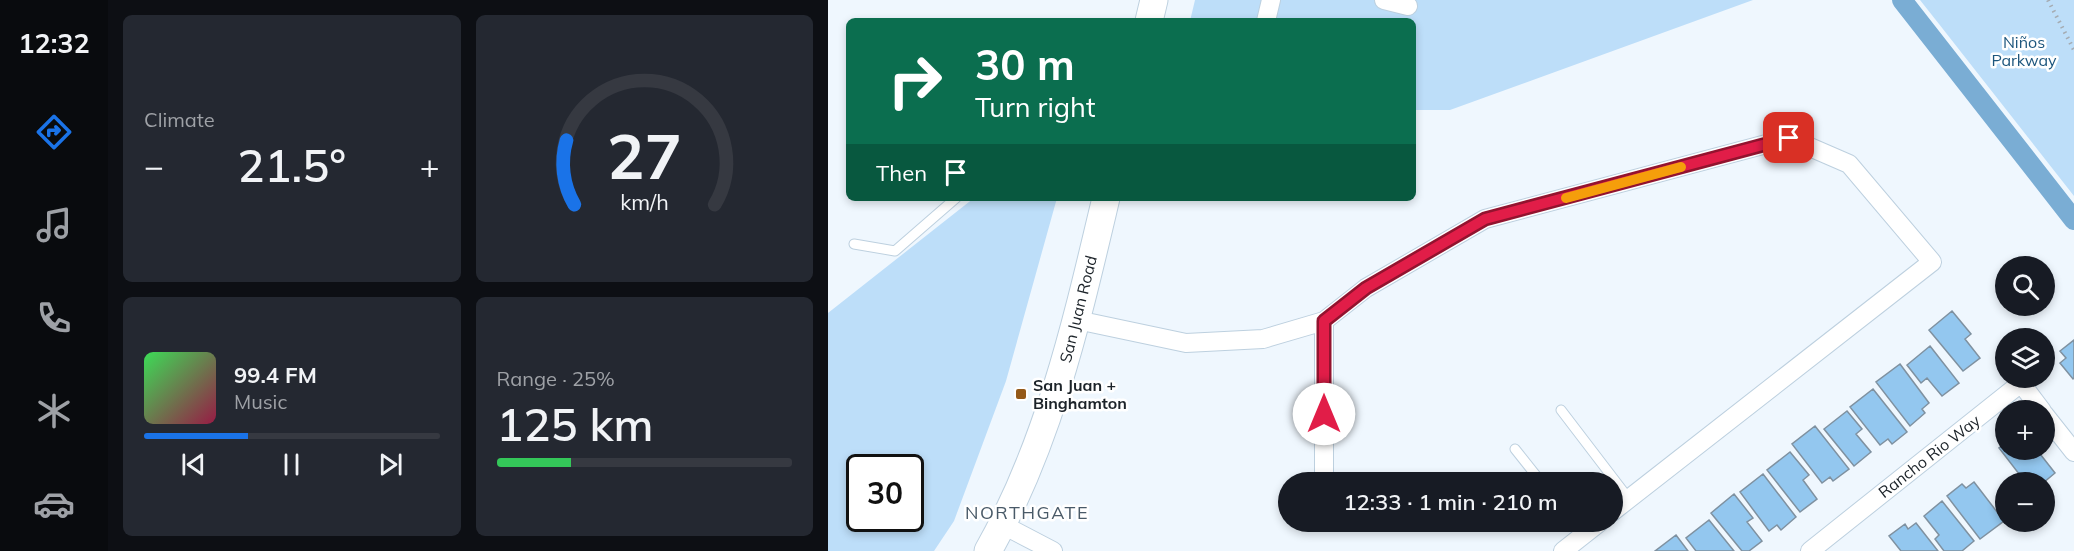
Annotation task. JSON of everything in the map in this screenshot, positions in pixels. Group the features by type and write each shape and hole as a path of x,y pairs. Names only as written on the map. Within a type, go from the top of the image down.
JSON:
{"main road":[{"path":"1150,18 1154,0"},
{"name":"San Juan Road","path":"988,551 1003,525 1048,421 1077,320 1105,201"}],"street":[{"path":"1267,18 1271,0"},
{"path":"1384,0 1407,9"},
{"path":"1077,320 1186,343 1263,339 1324,321 1366,288 1485,219 1789,138 1849,164 1932,262 1623,504"},
{"path":"1324,321 1324,472"},
{"name":"Rancho Rio Way","path":"1999,400 2020,383 2033,400"},
{"name":"Rancho Rio Way","path":"1810,551 1995,403"},
{"name":"Rancho Rio Way","path":"2055,427 2074,452"},
{"path":"1003,525 1053,551"},
{"path":"1563,551 1576,532"}],"lane":[{"path":"854,244 895,251 953,201"},
{"path":"1561,411 1629,499"},
{"path":"1515,449 1533,472"}],"path":[{"path":"2048,0 2074,50"}],"green space":[{"path":"1195,0 1753,0 1450,110 1416,110 1416,18 1191,18"},
{"name":"Niños Parkway","path":"1920,0 2074,0 2074,196 1939,24"},
{"path":"970,201 1056,201 1006,381 954,521 934,551 828,551 828,313"}],"building":[{"path":"1952,311 1971,334 1965,339 1980,358 1963,371 1929,330"},
{"path":"2074,340 2073,379 2060,363 2066,358 2060,351"},
{"path":"1930,346 1959,383 1942,396 1927,378 1921,383 1907,365"},
{"path":"1900,364 1929,403 1922,409 1925,413 1910,426 1876,382"},
{"path":"1873,389 1907,432 1892,444 1888,439 1880,445 1850,407"},
{"path":"1847,411 1862,429 1856,434 1871,452 1854,466 1824,429"},
{"path":"1815,426 1849,469 1833,481 1830,477 1822,483 1792,444"},
{"path":"1790,452 1809,475 1803,480 1817,499 1800,512 1767,470"},
{"path":"2008,460 2045,460 2054,472 2018,472"},
{"path":"1763,474 1796,517 1781,530 1777,525 1769,531 1740,492"},
{"path":"1974,482 1995,509 1995,528 1980,539 1947,496 1962,484 1966,488"},
{"path":"1734,494 1753,518 1747,522 1762,541 1749,551 1742,551 1711,513"},
{"path":"1942,501 1974,541 1962,551 1944,551 1935,539 1939,535 1924,516"},
{"path":"1709,520 1734,551 1696,551 1686,538"},
{"path":"1916,523 1938,551 1901,551 1889,536 1905,524 1908,529"},
{"path":"1676,535 1688,551 1655,551"}],"waterway":[{"path":"1902,0 2074,220"}],"slow traffic":[{"path":"1566,198 1681,167"}],"place":[{"name":"San Juan + Binghamton","path":"1021,394"}],"district":[{"name":"NORTHGATE","path":"1027,512"}],"route":[{"path":"1324,414 1324,321 1366,288 1485,219 1789,138"}]}
